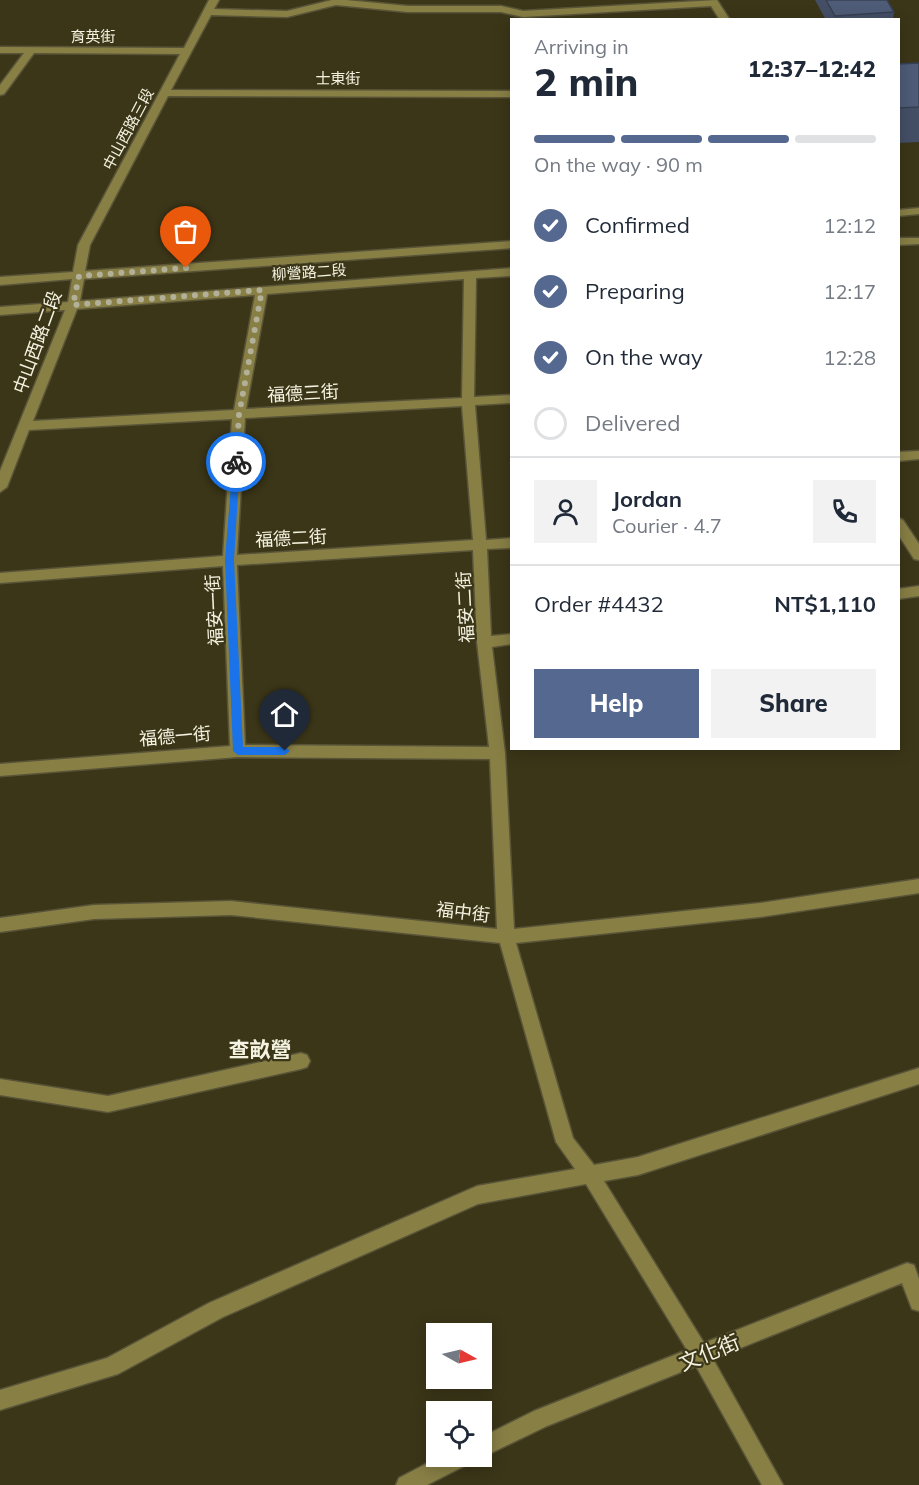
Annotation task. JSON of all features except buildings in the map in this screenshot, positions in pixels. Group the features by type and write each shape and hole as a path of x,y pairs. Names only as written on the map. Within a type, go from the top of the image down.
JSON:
{"street":[{"name":"中山西路三段","path":"79,276 84,245 214,0"},
{"path":"207,12 287,14 336,2 408,9 501,9 523,14 713,1 724,18"},
{"name":"育英街","path":"0,50 185,51"},
{"path":"0,92 31,51"},
{"name":"士東街","path":"164,93 510,94"},
{"path":"900,213 919,212"},
{"path":"900,242 919,241"},
{"name":"柳營路二段","path":"0,281 510,244"},
{"name":"柳營路二段","path":"0,310 510,272"},
{"name":"福安二街","path":"470,275 468,401 480,546 483,642 497,753 506,937 565,1142 589,1173 701,1356 773,1485"},
{"name":"中山西路二段","path":"0,488 73,305 79,276"},
{"name":"福安一街","path":"238,751 230,560 239,415 262,290"},
{"name":"福德三街","path":"25,426 510,399"},
{"path":"900,457 919,455"},
{"path":"900,526 919,555"},
{"name":"福德二街","path":"0,578 230,560 510,543"},
{"path":"900,594 919,591"},
{"path":"483,642 510,639"},
{"name":"福德一街","path":"0,770 238,751 497,753"},
{"name":"福中街","path":"0,925 94,912 231,908 506,937 760,910 919,886"},
{"path":"0,1087 108,1104 302,1061"},
{"path":"0,1400 111,1367 216,1311 477,1195 638,1166 919,1076"},
{"name":"文化街","path":"492,1442 541,1418 907,1272 919,1302"},
{"path":"406,1485 441,1467"}],"way so far":[{"path":"186,268 79,276 73,305 262,290 239,415 236,462"}],"district":[{"name":"查畝營","path":"260,1049"}],"route":[{"path":"236,462 230,560 238,751 285,751"}]}
